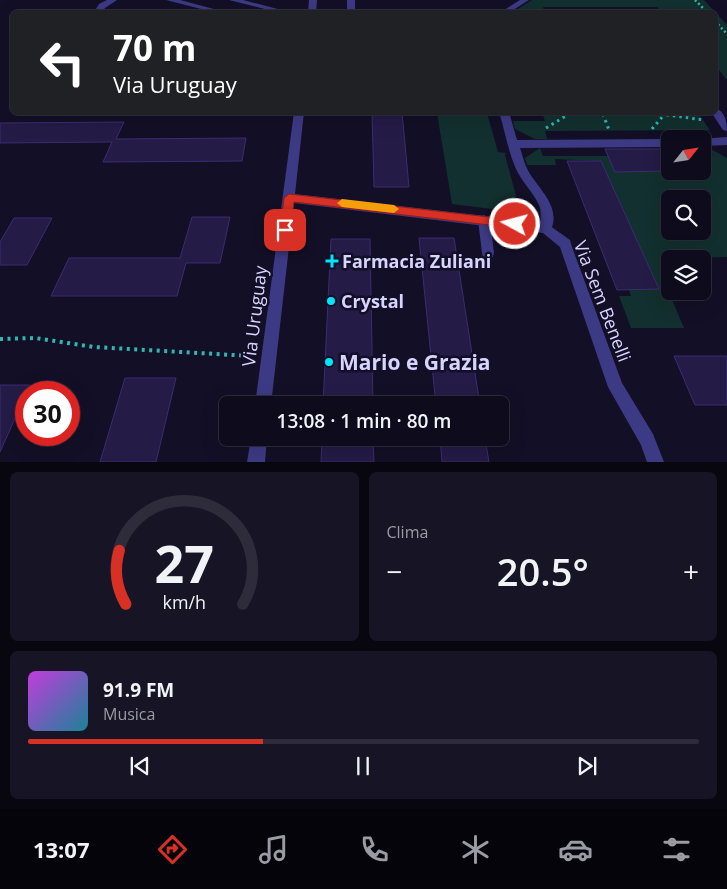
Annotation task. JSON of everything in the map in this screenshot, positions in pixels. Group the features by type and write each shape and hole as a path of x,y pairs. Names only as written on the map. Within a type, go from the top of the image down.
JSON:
{"street":[{"path":"99,10 112,0"},
{"path":"170,0 212,10"},
{"path":"233,0 276,10"},
{"path":"509,10 524,0"},
{"name":"Via Uruguay","path":"264,396 299,115"},
{"path":"289,198 546,228 548,217 545,204 540,193 524,173 505,115"},
{"path":"717,115 725,125"},
{"path":"514,144 661,142"},
{"path":"711,142 726,142"},
{"path":"484,220 488,253"},
{"name":"Via Sem Benelli","path":"546,228 566,244 616,387 647,440 656,462"},
{"path":"256,462 258,446"}],"path":[{"path":"695,0 705,10"},
{"path":"718,24 727,34"},
{"path":"661,115 725,125"},
{"path":"0,339 35,338 94,347 269,356"}],"green space":[{"path":"532,0 704,0 713,10 660,10 657,7 543,7 544,10 516,10"},
{"path":"718,15 727,25 727,80 718,69"},
{"path":"437,115 488,115 498,152 506,153 519,207 517,212 452,204"},
{"path":"543,115 699,115 710,130 545,131 547,139 535,139 515,129 513,121 545,121"},
{"path":"540,148 543,156 608,156 616,172 661,171 661,180 711,180 711,155 713,155 711,149 727,158 727,257 711,258 711,250 661,250 661,300 672,300 684,328 631,328 619,296 631,296 629,290 659,289 601,161 555,159 556,165 527,165 525,158"}],"building":[{"path":"372,115 402,115 409,187 374,187"},
{"path":"124,122 116,139 246,138 242,161 103,162 112,142 0,143 0,123"},
{"path":"605,149 661,149 661,171 615,172"},
{"path":"567,161 601,161 659,289 617,290"},
{"path":"192,217 230,217 220,263 186,263 177,296 51,296 69,258 180,258"},
{"path":"14,218 52,218 27,265 0,265 0,242"},
{"path":"419,238 454,238 479,396 435,396"},
{"path":"331,239 370,239 373,396 323,396"},
{"path":"674,356 727,356 727,405 695,405"},
{"path":"125,378 176,378 156,462 100,462"},
{"path":"0,385 15,385 15,418 0,452"},
{"path":"322,446 373,446 374,462 321,462"},
{"path":"441,446 486,446 489,462 442,462"}],"slow traffic":[{"path":"342,203 394,209"}],"place":[{"name":"Farmacia Zuliani","path":"332,261"},
{"name":"Crystal","path":"331,301"},
{"name":"Mario e Grazia","path":"329,362"}],"route":[{"path":"285,230 289,198 330,201 515,224"}]}
